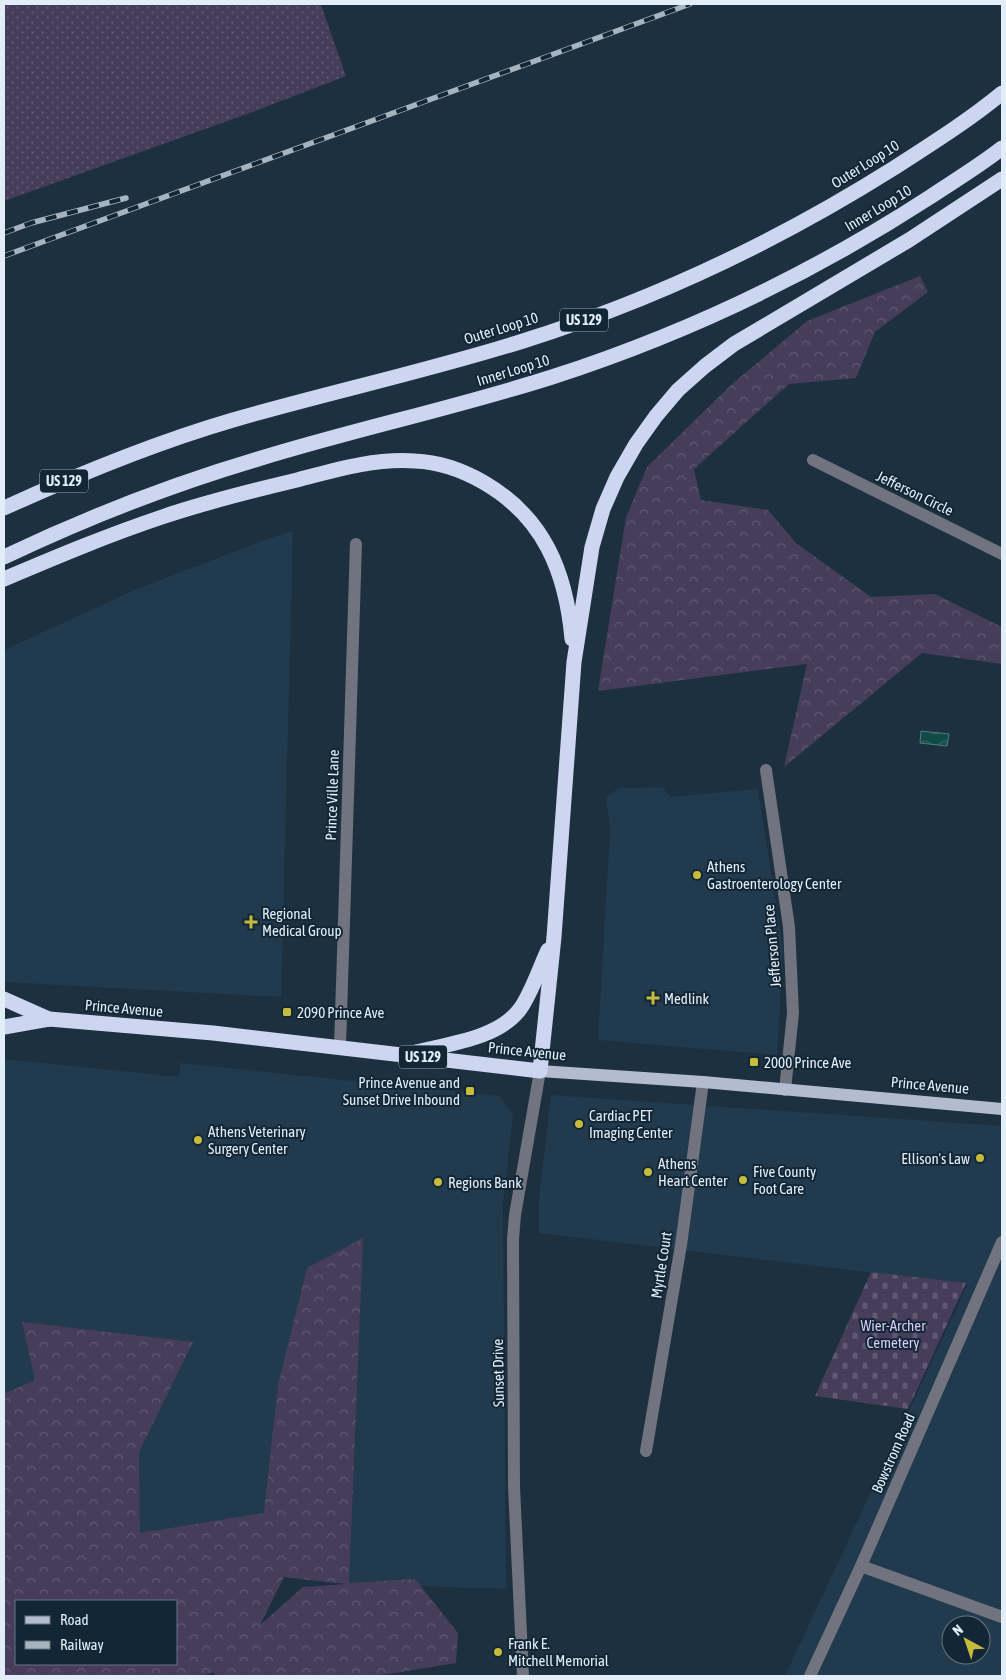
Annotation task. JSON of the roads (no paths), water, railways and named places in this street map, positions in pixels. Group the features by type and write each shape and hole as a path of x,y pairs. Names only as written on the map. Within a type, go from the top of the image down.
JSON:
{"highway":[{"name":"Outer Loop 10","path":"4,508 98,467 173,439 242,418 473,356 569,326 661,291 753,249 842,200 930,144 1002,93"},
{"name":"Inner Loop 10","path":"4,557 84,520 173,486 269,455 472,401 534,382 625,352 680,330 845,249 903,215 1002,148"},
{"path":"540,1071 554,937 574,662 592,547 604,508 617,477 636,444 656,416 678,390 705,366 734,344 909,240 1002,179"},
{"path":"4,579 128,529 233,495 348,467 387,461 417,461 466,472 511,501 532,522 547,546 559,571 569,614 574,662"},
{"path":"405,1055 488,1034 505,1024 521,1007 554,937"},
{"name":"Prince Avenue","path":"4,999 49,1019"},
{"name":"Prince Avenue","path":"4,1027 49,1019 213,1033 540,1071"}],"main road":[{"name":"Prince Avenue","path":"540,1071 703,1082 1002,1109"}],"street":[{"name":"Jefferson Circle","path":"813,460 1002,554"},
{"name":"Prince Ville Lane","path":"340,1047 356,544"},
{"name":"Jefferson Place","path":"766,770 789,927 793,1013 785,1090"},
{"name":"Sunset Drive","path":"523,1676 514,1487 513,1239 515,1215 540,1071"},
{"name":"Myrtle Court","path":"646,1451 681,1245 703,1082"},
{"name":"Bowstrom Road","path":"810,1676 861,1566 1002,1242"},
{"path":"861,1566 1002,1617"}],"water":[{"path":"921,731 949,734 947,746 920,743"}],"railway":[{"path":"4,256 690,4"},
{"path":"4,233 31,223 126,198"}],"place":[{"name":"Athens Gastroenterology Center","path":"697,875"},
{"name":"Regional Medical Group","path":"251,922"},
{"name":"Medlink","path":"653,998"},
{"name":"2090 Prince Ave","path":"287,1012"},
{"name":"2000 Prince Ave","path":"754,1062"},
{"name":"Prince Avenue and Sunset Drive Inbound","path":"470,1091"},
{"name":"Cardiac PET Imaging Center","path":"579,1124"},
{"name":"Athens Veterinary Surgery Center","path":"198,1140"},
{"name":"Ellison's Law","path":"980,1158"},
{"name":"Athens Heart Center","path":"648,1172"},
{"name":"Five County Foot Care","path":"743,1180"},
{"name":"Regions Bank","path":"438,1182"},
{"name":"Frank E. Mitchell Memorial","path":"498,1652"}],"park label":[{"name":"Wier-Archer Cemetery","path":"893,1334"}]}
